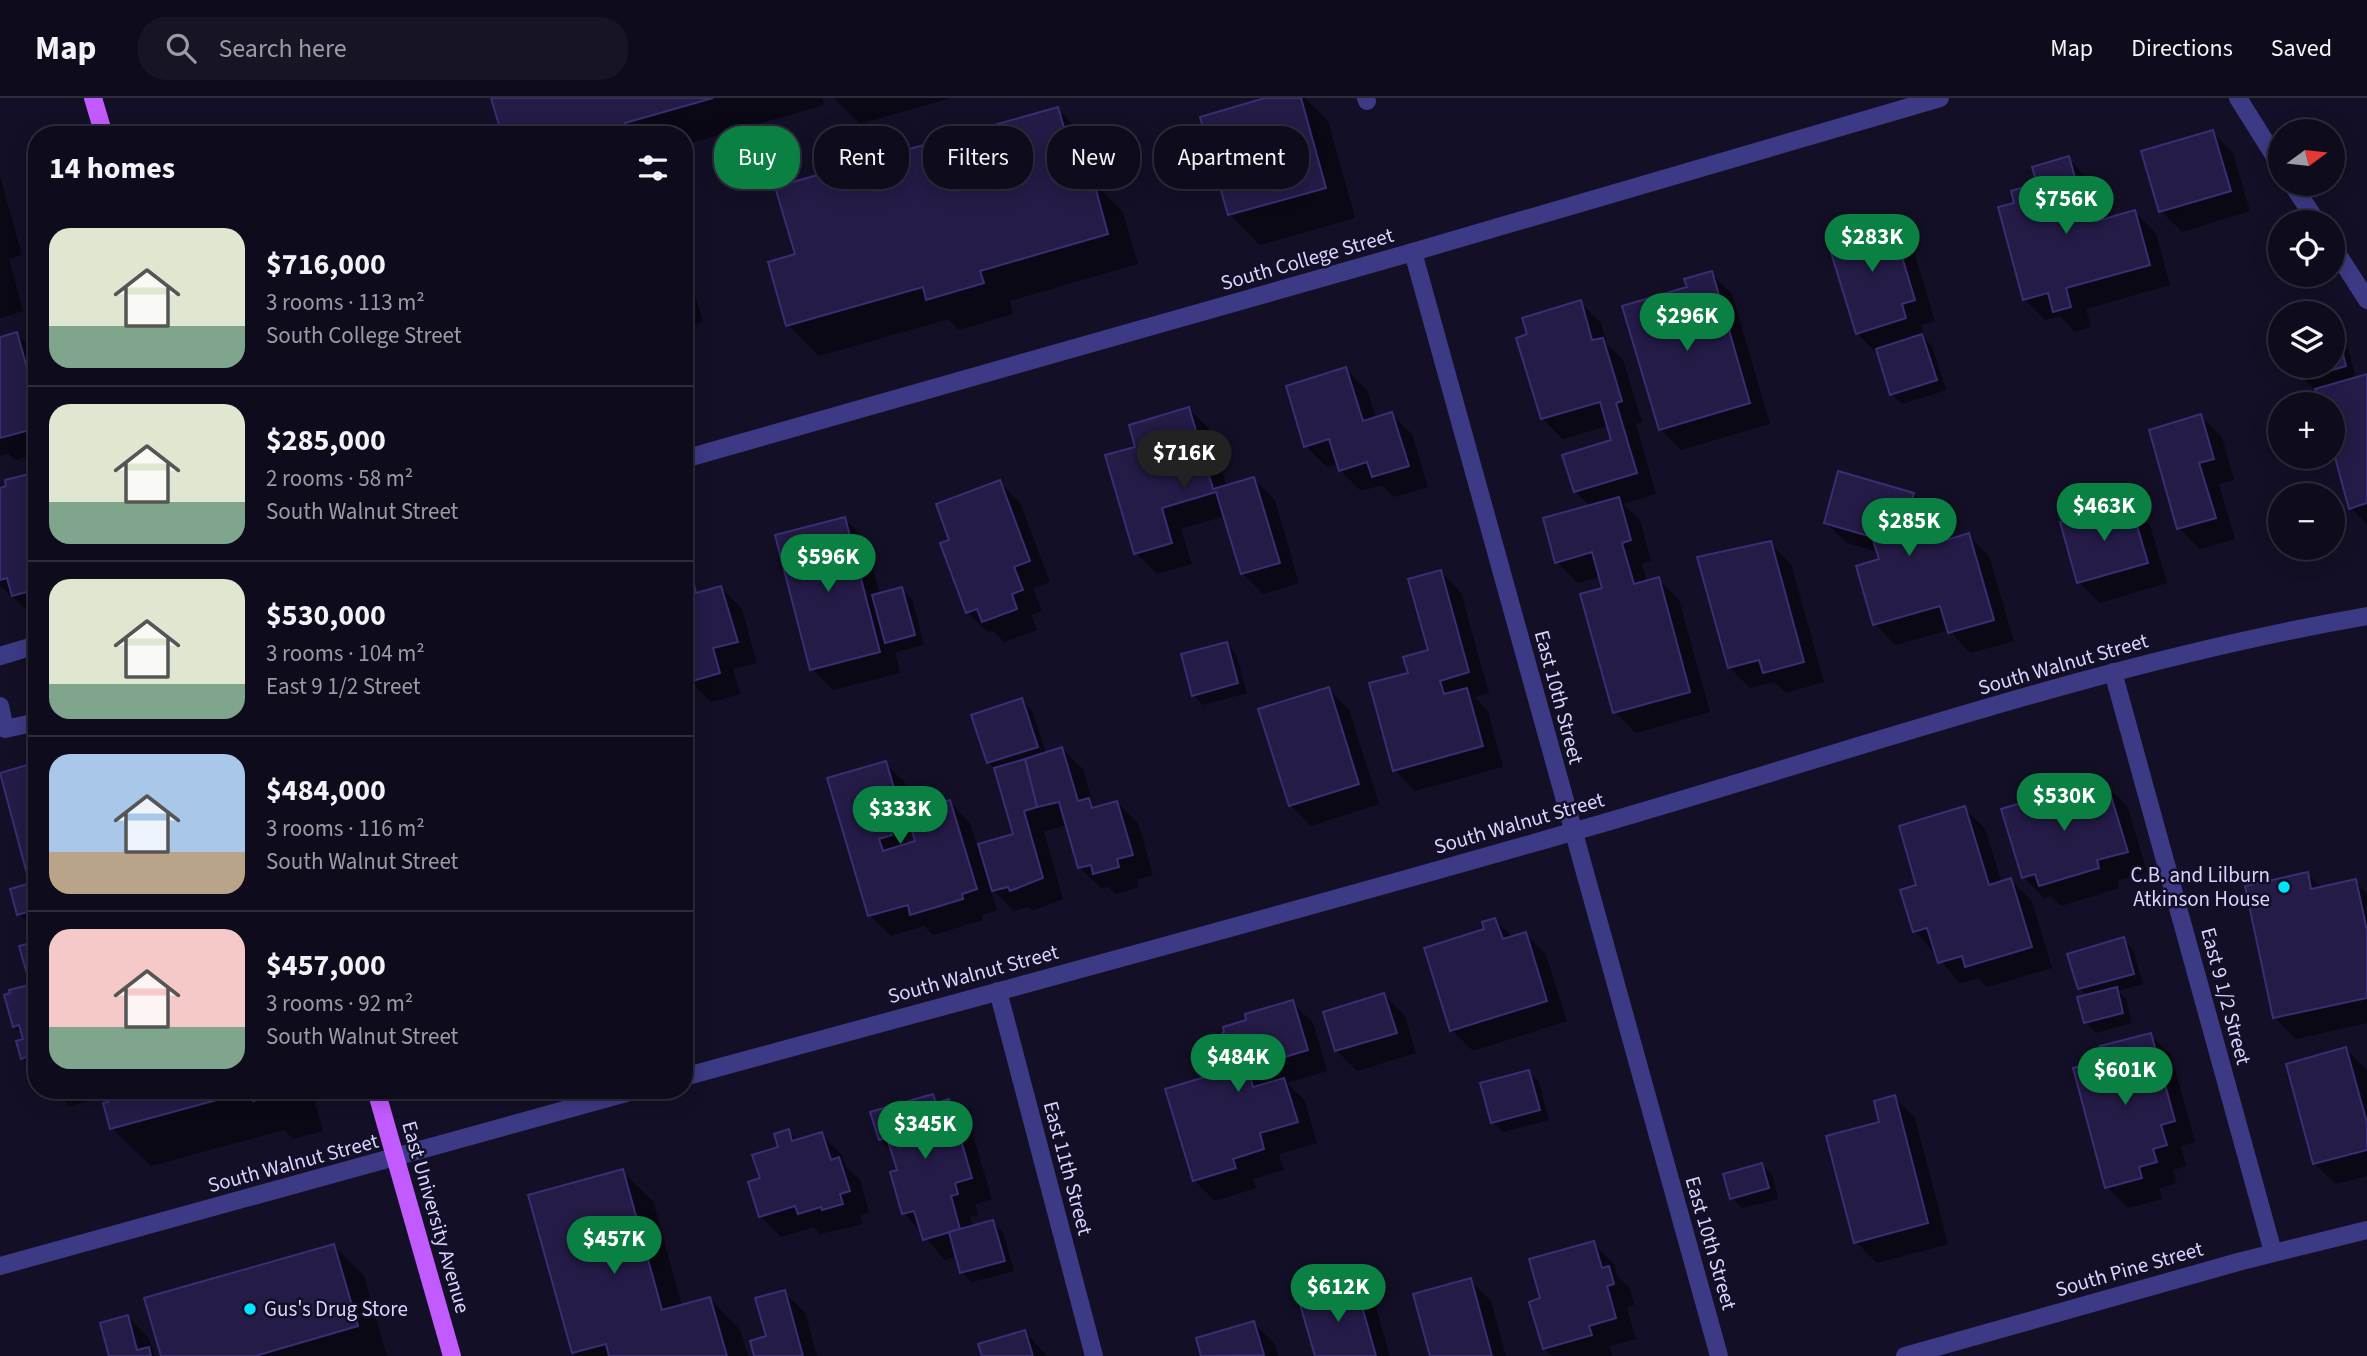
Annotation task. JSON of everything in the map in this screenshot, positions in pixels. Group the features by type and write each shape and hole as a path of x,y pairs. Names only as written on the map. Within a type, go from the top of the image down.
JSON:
{"main road":[{"path":"93,98 101,126"},
{"name":"East University Avenue","path":"379,1099 452,1356"}],"street":[{"name":"South College Street","path":"693,456 1413,252 1940,98"},
{"path":"2238,98 2268,146"},
{"name":"East 10th Street","path":"1413,252 1719,1356"},
{"path":"2345,266 2367,300"},
{"name":"South Walnut Street","path":"693,1075 1573,832 2113,672 2241,639 2367,615"},
{"path":"0,656 28,648"},
{"name":"East 9 1/2 Street","path":"2113,672 2273,1252"},
{"path":"0,706 5,729 28,724"},
{"name":"East 11th Street","path":"998,991 1094,1356"},
{"name":"South Walnut Street","path":"0,1266 605,1099"},
{"name":"South Pine Street","path":"1905,1356 2273,1252 2367,1230"}],"building":[{"path":"491,98 713,98 625,123 626,126 499,126"},
{"path":"1265,98 1301,98 1309,126 1203,126 1200,117"},
{"path":"1058,107 1064,126 1047,126 1047,189 1096,189 1108,234 980,271 984,283 926,300 923,287 786,326 768,262 795,254 776,189 800,189 800,180 814,176 814,189 909,189 909,149 923,145 923,189 1033,189 1033,126 991,126"},
{"path":"1309,127 1326,188 1228,215 1221,189 1309,189"},
{"path":"2213,130 2231,191 2159,212 2141,151"},
{"path":"2069,156 2076,181 2086,178 2097,221 2135,210 2150,265 2066,288 2071,307 2053,312 2048,293 2023,300 1998,207 2014,203 2011,191 2037,183 2032,167"},
{"path":"1890,217 1915,300 1902,304 1906,318 1856,334 1826,236"},
{"path":"1712,271 1750,403 1659,430 1622,306 1687,287 1684,279"},
{"path":"1581,300 1592,340 1603,338 1622,401 1616,403 1637,473 1574,492 1562,455 1611,440 1600,402 1541,419 1516,338 1527,334 1522,318"},
{"path":"17,332 28,372 28,430 0,438 0,337"},
{"path":"1922,334 1937,380 1890,395 1876,349"},
{"path":"1346,367 1363,421 1392,412 1409,466 1372,477 1367,462 1339,471 1329,439 1304,447 1286,386"},
{"path":"2367,374 2367,503 2349,509 2345,483 2342,483 2338,469 2345,469 2345,392 2316,392 2315,389"},
{"path":"1189,407 1213,489 1254,477 1280,563 1241,574 1216,492 1162,508 1172,543 1134,554 1105,455 1135,447 1129,425"},
{"path":"2201,414 2214,459 2199,463 2216,518 2177,529 2149,430"},
{"path":"1838,471 1914,493 1900,540 1944,527 1947,540 1969,533 1994,620 1948,633 1940,606 1873,625 1856,566 1879,559 1872,537 1824,523"},
{"path":"28,474 28,592 12,596 7,578 0,580 0,488 6,486 5,480"},
{"path":"1000,480 1030,561 1014,567 1023,590 1012,594 1017,609 982,622 977,609 966,613 940,543 949,540 936,504"},
{"path":"1619,497 1631,540 1622,543 1634,584 1659,577 1690,692 1613,713 1580,594 1602,588 1592,552 1555,563 1543,518"},
{"path":"2130,502 2148,563 2077,583 2060,522"},
{"path":"845,517 880,652 810,670 775,535"},
{"path":"1771,541 1804,662 1763,673 1759,660 1728,668 1697,557"},
{"path":"1441,570 1469,672 1440,681 1444,694 1467,688 1483,746 1393,771 1369,683 1408,673 1403,657 1428,650 1408,579"},
{"path":"693,584 696,593 721,586 738,642 713,648 720,673 693,681"},
{"path":"902,587 915,635 885,643 872,595"},
{"path":"1227,642 1238,683 1192,696 1181,654"},
{"path":"1329,687 1359,784 1289,806 1258,709"},
{"path":"1022,698 1038,747 987,763 971,715"},
{"path":"1062,747 1078,801 1089,798 1092,808 1117,801 1133,855 1117,859 1119,867 1093,874 1091,865 1078,868 1059,802 1037,807 1025,759"},
{"path":"1025,759 1037,807 1024,811 1043,878 1010,891 1008,887 992,891 978,844 1013,834 994,768"},
{"path":"886,761 899,805 872,812 874,817 885,813 892,835 879,839 883,851 915,841 907,813 950,800 977,889 962,894 963,899 910,915 908,905 868,916 827,778"},
{"path":"28,765 27,874 0,773"},
{"path":"2107,783 2128,852 2097,860 2099,868 2039,886 2035,874 2022,878 2001,809 2073,787 2074,793"},
{"path":"1965,806 1989,885 2011,878 2032,947 1965,967 1962,956 1938,963 1927,928 1913,932 1900,890 1916,885 1899,826"},
{"path":"2308,872 2311,889 2356,879 2367,931 2367,998 2273,1018 2245,886"},
{"path":"28,884 28,916 27,912 17,915 10,889"},
{"path":"1495,918 1503,939 1526,932 1547,1001 1450,1031 1424,948 1484,929 1482,922"},
{"path":"2124,937 2134,974 2078,989 2067,954"},
{"path":"28,944 28,974 27,974 19,946"},
{"path":"28,985 28,1061 27,1057 21,1059 16,1041 23,1039 19,1025 13,1027 4,995 10,993 9,990"},
{"path":"2117,987 2123,1013 2084,1023 2077,997"},
{"path":"1384,993 1397,1033 1335,1051 1323,1012"},
{"path":"1293,1000 1308,1050 1248,1068 1253,1087 1284,1078 1298,1122 1260,1133 1264,1149 1233,1159 1236,1168 1193,1181 1165,1089 1235,1068 1230,1051 1220,1049 1217,1040 1224,1032 1223,1027 1246,1020 1245,1014"},
{"path":"2151,1033 2175,1121 2161,1125 2167,1145 2153,1149 2157,1162 2139,1167 2142,1178 2105,1188 2073,1068 2103,1060 2100,1046"},
{"path":"2346,1047 2367,1123 2367,1150 2313,1164 2286,1064"},
{"path":"1529,1070 1540,1110 1491,1123 1480,1083"},
{"path":"933,1094 936,1103 949,1099 972,1178 955,1183 958,1194 951,1196 960,1229 923,1240 914,1211 902,1214 890,1172 897,1170 887,1138 879,1140 870,1112"},
{"path":"1895,1095 1928,1223 1854,1243 1826,1136 1879,1122 1874,1101"},
{"path":"107,1099 221,1099 110,1129 103,1103 108,1102"},
{"path":"789,1129 792,1141 822,1132 831,1160 839,1157 850,1191 840,1194 843,1204 822,1210 821,1207 798,1214 795,1206 759,1217 748,1182 760,1178 752,1155 778,1147 774,1134"},
{"path":"1762,1163 1769,1188 1730,1199 1723,1174"},
{"path":"623,1169 662,1310 710,1297 727,1356 609,1356 606,1344 572,1353 528,1195"},
{"path":"993,1220 1005,1261 960,1273 949,1232"},
{"path":"1594,1241 1602,1268 1609,1266 1614,1284 1607,1286 1616,1318 1589,1326 1592,1335 1543,1349 1529,1302 1540,1298 1529,1259"},
{"path":"334,1244 358,1326 255,1356 161,1356 144,1298"},
{"path":"1471,1278 1492,1356 1430,1356 1413,1294"},
{"path":"1356,1285 1376,1356 1315,1356 1299,1301"},
{"path":"785,1290 803,1356 754,1356 750,1341 766,1336 755,1298"},
{"path":"128,1315 137,1350 149,1347 151,1356 109,1356 100,1323"},
{"path":"1254,1321 1264,1355 1201,1356 1196,1338"},
{"path":"1025,1330 1033,1356 982,1356 978,1344"}],"place":[{"name":"C.B. and Lilburn Atkinson House","path":"2284,887"},
{"name":"Gus's Drug Store","path":"250,1309"}]}
